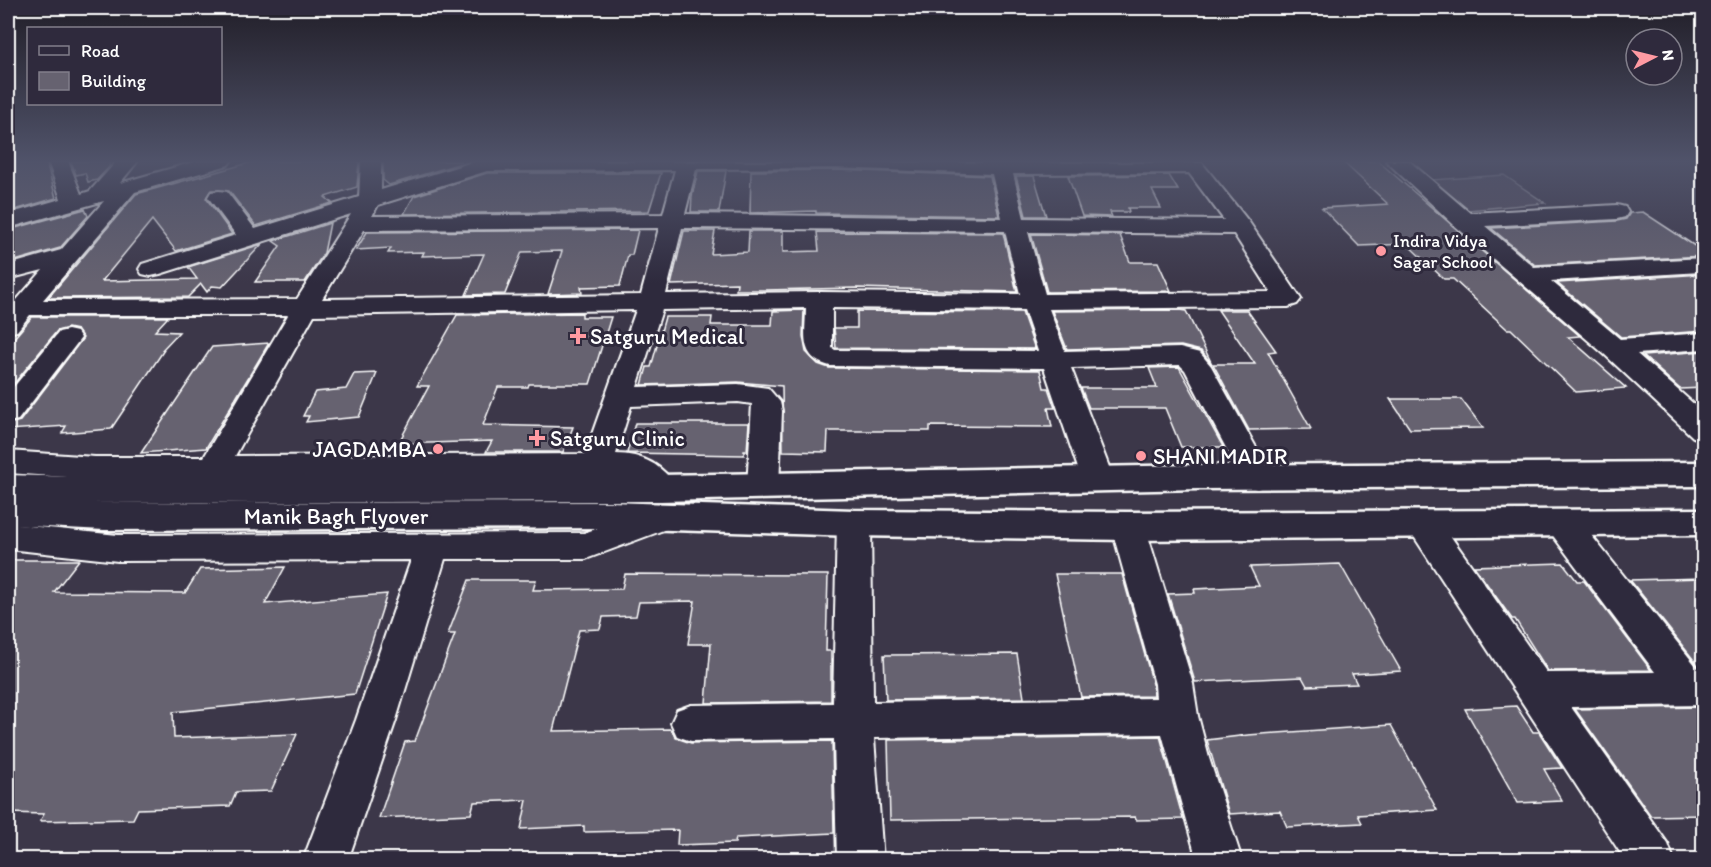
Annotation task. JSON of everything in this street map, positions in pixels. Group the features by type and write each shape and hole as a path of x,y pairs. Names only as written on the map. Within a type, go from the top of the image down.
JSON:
{"main road":[{"path":"663,502 763,486 1704,474"},
{"name":"Manik Bagh Flyover","path":"8,487 77,490 606,490 663,502"},
{"name":"Manik Bagh Flyover","path":"8,513 104,516 606,490"},
{"path":"663,502 854,523 1128,526 1704,522"}],"street":[{"path":"15,317 115,201"},
{"path":"222,201 249,239"},
{"path":"213,467 304,307 364,212 365,201"},
{"path":"152,269 249,239 364,212 386,201"},
{"path":"606,490 619,397 651,303 679,201"},
{"path":"1009,201 1034,302 1098,480"},
{"path":"15,317 92,306 304,307 819,300 1034,302 1288,299 1221,201"},
{"path":"1441,201 1614,348 1704,430"},
{"path":"8,221 73,202"},
{"path":"364,212 674,221 1241,227"},
{"path":"1462,220 1617,212"},
{"path":"8,272 68,255"},
{"path":"1526,275 1701,265"},
{"path":"819,300 819,348 830,358 1054,360 1180,356 1190,359 1197,366 1257,478"},
{"path":"8,413 68,338"},
{"path":"1614,348 1704,341"},
{"path":"619,397 758,394 766,402 767,411 763,486"},
{"path":"8,462 95,468 213,467 606,490 634,465 663,502 586,546 118,548 8,537"},
{"path":"854,523 853,721 860,860"},
{"path":"1423,523 1652,860"},
{"path":"1563,524 1697,688"},
{"path":"1128,526 1174,684 1178,716 1188,758 1220,860"},
{"path":"325,860 376,720 432,547"},
{"path":"1536,690 1697,688"},
{"path":"691,723 1178,716"}],"shaded area":[{"path":"1457,201 1545,203 1468,210"}],"building":[{"path":"8,201 44,201 8,212"},
{"path":"130,201 208,201 232,234 176,251 152,220 102,281 197,279 188,267 262,244 222,287 212,286 207,292 201,284 188,297 48,298"},
{"path":"237,201 332,203 256,226"},
{"path":"411,201 652,201 649,211 404,214"},
{"path":"692,201 721,201 719,212 691,212"},
{"path":"750,201 996,201 999,216 816,213 816,211 750,213"},
{"path":"1022,201 1042,201 1046,216 1026,216"},
{"path":"1077,201 1158,201 1161,208 1128,208 1129,212 1110,212 1112,217 1082,216"},
{"path":"1385,201 1425,201 1580,336 1568,337 1626,388 1576,392 1511,329 1507,329 1453,279 1444,279 1407,244 1359,246 1322,208 1388,204"},
{"path":"85,209 88,216 60,248 8,263 8,230"},
{"path":"1643,212 1704,252 1704,256 1535,265 1491,228 1617,221 1626,219 1630,213"},
{"path":"330,223 324,253 305,282 255,282 280,246 273,241"},
{"path":"638,230 632,255 628,255 620,286 581,287 582,293 548,294 562,251 522,252 505,294 466,295 484,254 422,256 424,252 388,253 391,248 356,250 367,232"},
{"path":"684,231 715,231 711,254 748,252 749,231 783,231 783,252 819,251 817,232 1003,233 1017,292 857,288 736,290 737,283 671,285"},
{"path":"1031,234 1120,235 1130,262 1158,262 1171,291 1047,292"},
{"path":"1704,274 1704,331 1621,337 1557,283"},
{"path":"804,310 803,336 806,352 818,364 829,368 1040,370 1044,388 1048,388 1055,408 1048,408 1052,427 930,426 930,431 828,431 827,452 783,451 782,386 738,382 642,385 647,367 651,367 665,317 712,317 711,325 772,325 773,311"},
{"path":"1218,310 1247,310 1276,351 1268,352 1311,429 1249,430 1213,364 1255,364"},
{"path":"857,311 1022,312 1035,349 836,348 834,328 857,328"},
{"path":"1052,311 1186,311 1212,364 1201,351 1181,346 1067,349"},
{"path":"582,313 582,317 611,317 590,384 529,384 528,387 498,387 483,425 573,427 563,452 486,452 492,441 398,444 429,386 417,386 457,315"},
{"path":"32,317 168,317 155,331 179,332 162,350 164,350 111,429 62,433 66,426 8,430 8,424 20,421 83,338 77,330 68,328 57,331 8,391 8,345"},
{"path":"269,343 206,448 141,453 212,347"},
{"path":"1704,351 1704,388 1680,389 1643,356"},
{"path":"1179,367 1223,447 1181,447 1165,408 1089,408 1081,388 1157,388 1149,368"},
{"path":"377,373 359,417 306,422 309,416 303,416 315,392 346,389 354,374"},
{"path":"1390,399 1461,399 1483,428 1410,429"},
{"path":"635,423 749,423 747,451 744,451 744,455 627,453"},
{"path":"8,560 79,560 54,592 185,593 200,569 285,567 265,604 387,594 355,694 173,712 174,738 297,734 271,791 236,792 230,806 138,809 133,819 40,821 44,814 8,813"},
{"path":"1563,563 1577,581 1584,581 1651,670 1548,671 1515,619 1512,619 1474,566"},
{"path":"1340,564 1401,671 1352,674 1357,684 1307,686 1302,677 1195,682 1168,594 1195,593 1194,589 1259,586 1250,567"},
{"path":"625,574 828,575 826,651 831,651 831,701 706,703 711,644 688,644 695,601 639,602 636,616 603,617 600,629 579,630 553,731 671,729 676,738 691,743 832,741 834,833 736,838 735,843 677,845 678,830 584,832 584,826 521,829 527,800 474,802 471,814 379,818 405,742 415,741 455,634 448,634 469,580 536,580 533,590 622,589"},
{"path":"1055,574 1122,574 1153,684 1154,696 1081,697"},
{"path":"1704,578 1704,669 1701,669 1630,580"},
{"path":"1017,654 1024,698 886,700 884,655"},
{"path":"1516,706 1533,732 1539,732 1562,768 1544,769 1562,801 1518,803 1465,709"},
{"path":"1704,707 1704,815 1651,816 1575,709"},
{"path":"1391,725 1437,810 1358,815 1362,823 1287,827 1280,811 1229,814 1207,740"},
{"path":"1160,736 1183,819 1136,820 1135,817 890,820 888,740"}],"place":[{"name":"Indira Vidya Sagar School","path":"1381,251"},
{"name":"Satguru Medical","path":"578,336"},
{"name":"Satguru Clinic","path":"537,438"},
{"name":"JAGDAMBA","path":"438,449"},
{"name":"SHANI MADIR","path":"1141,456"}]}
